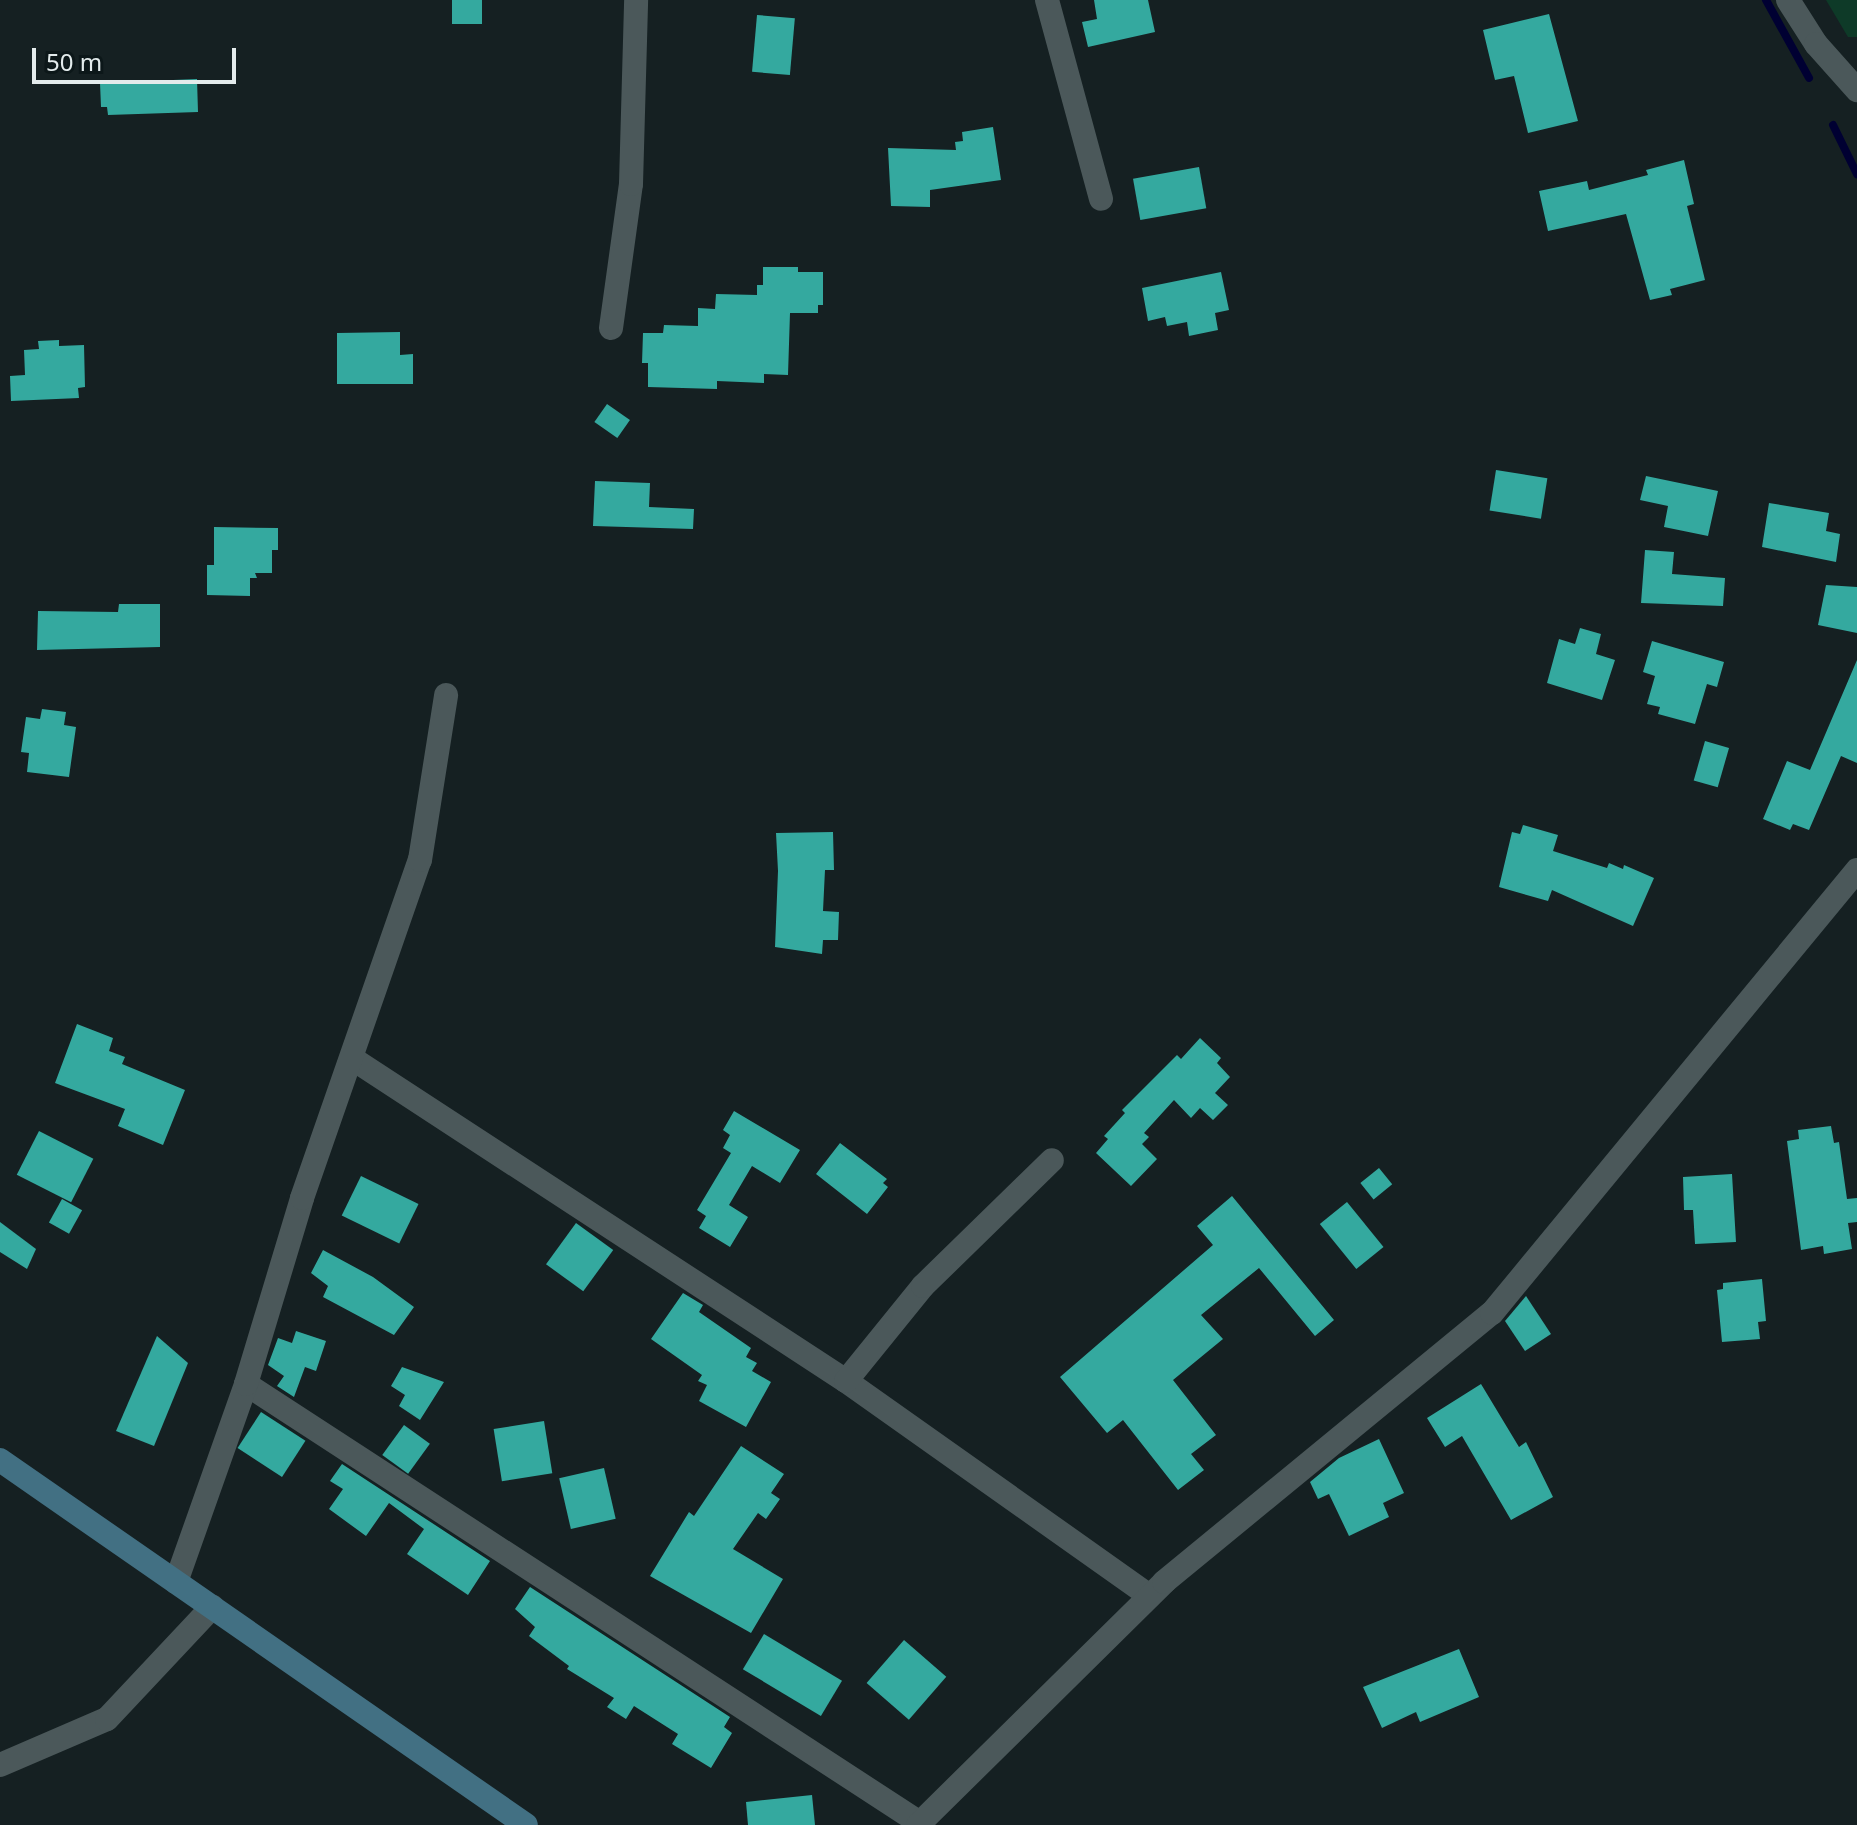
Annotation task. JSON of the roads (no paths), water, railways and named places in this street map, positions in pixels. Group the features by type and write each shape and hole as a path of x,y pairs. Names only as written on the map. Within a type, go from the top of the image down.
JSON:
{"main road":[{"path":"0,1460 526,1825"}],"street":[{"path":"611,328 631,184 636,0"},
{"path":"1047,0 1101,199"},
{"path":"1788,0 1816,44 1857,90"},
{"path":"176,1582 246,1384 302,1198 420,860 446,695"},
{"path":"246,1384 919,1824 1150,1596 1492,1313 1857,870"},
{"path":"353,1059 846,1381 1150,1596"},
{"path":"846,1381 923,1286 1052,1160"},
{"path":"0,1765 107,1719 212,1607"}],"waterway":[{"path":"1766,0 1809,78"},
{"path":"1833,125 1857,174"}]}
